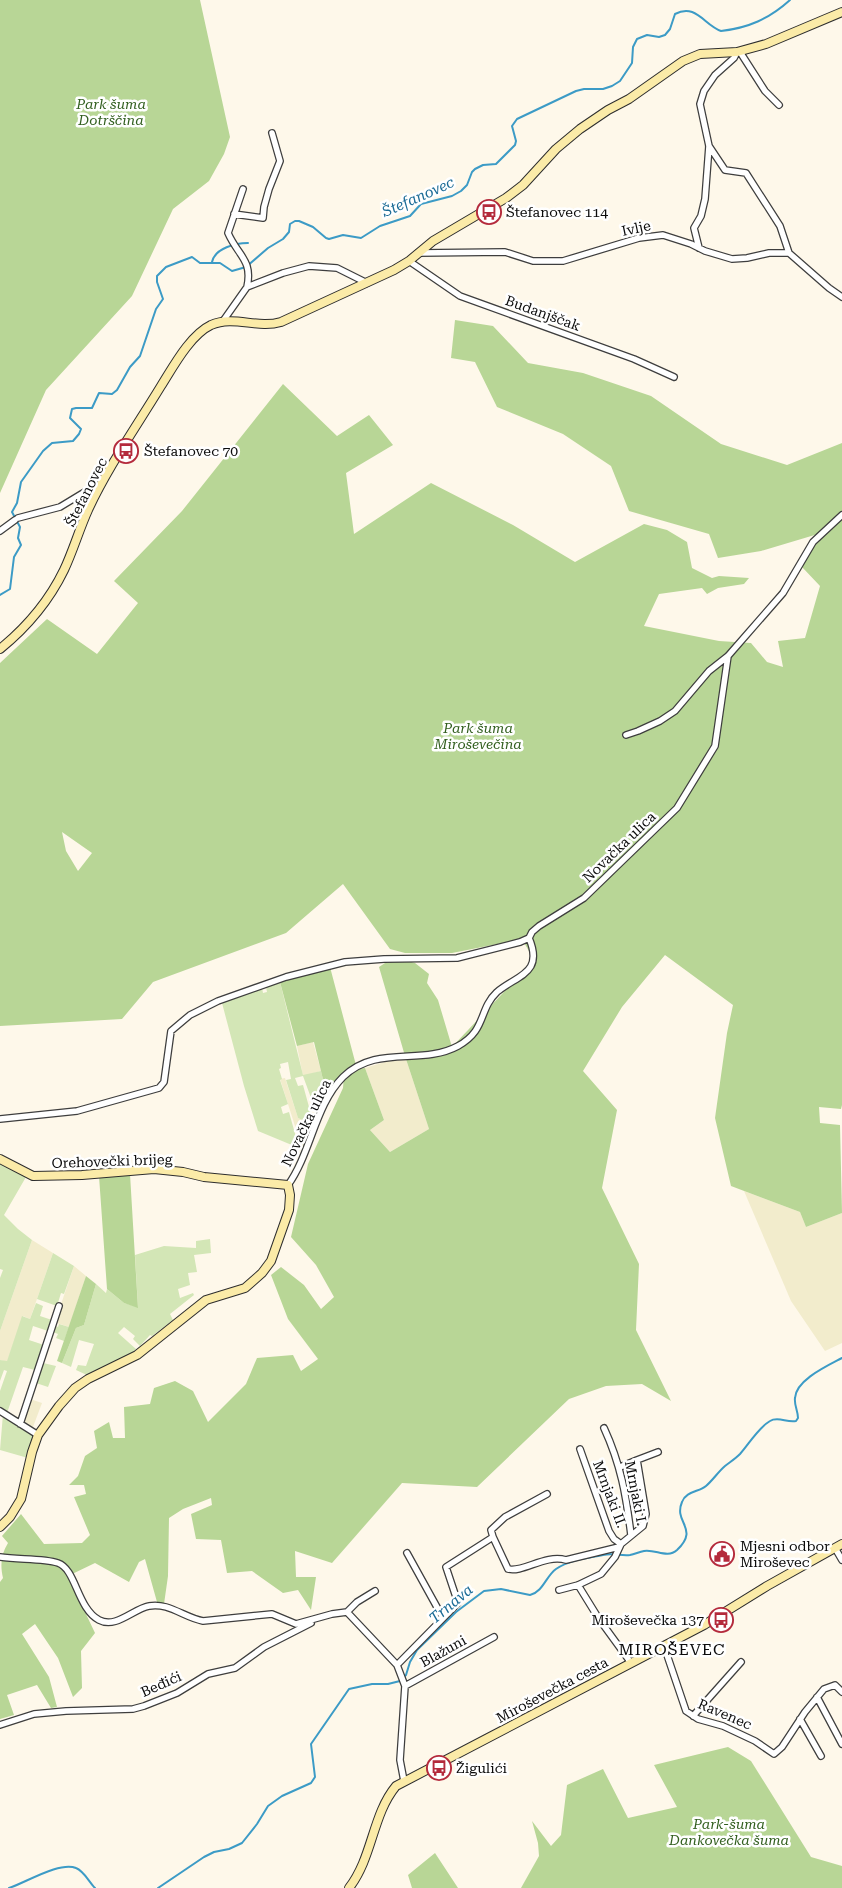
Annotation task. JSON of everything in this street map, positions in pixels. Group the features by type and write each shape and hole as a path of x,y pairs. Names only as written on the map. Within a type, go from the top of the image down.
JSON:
{"street":[{"path":"223,321 230,320 257,325 273,325 367,283 409,261 433,241 506,198 523,185 556,149 580,129 608,110 629,99 683,61 700,54 738,52 766,44 842,12"},
{"path":"738,52 765,91 779,105"},
{"path":"699,248 694,228 701,216 705,199 709,146 700,104 704,91 715,75 738,52"},
{"path":"234,214 263,218 269,189 280,161 272,134"},
{"path":"709,146 725,170 746,173 780,226 789,253 842,297"},
{"path":"223,321 247,287 250,274 248,266 228,233 243,190"},
{"name":"Ivlje","path":"418,254 505,252 533,261 563,262 639,238 663,235 732,258 748,258 769,253 789,253"},
{"name":"Budanjščak","path":"409,261 460,296 634,358 674,377"},
{"path":"247,287 283,273 309,266 337,268 367,283"},
{"name":"Štefanovec","path":"0,649 40,610 46,601 64,570 99,489 172,369 190,344 207,328 223,321"},
{"path":"0,531 16,519 60,507 93,487 99,489"},
{"path":"626,734 660,721 675,711 709,671 728,656 783,593 799,568 804,554 824,530 842,515"},
{"name":"Novačka ulica","path":"0,1527 10,1517 21,1499 38,1435 59,1406 83,1382 137,1355 162,1333 206,1300 245,1288 257,1279 271,1261 288,1210 290,1195 288,1185 300,1165 329,1098 342,1078 349,1072 383,1057 431,1055 452,1049 464,1042 477,1030 487,1006 496,993 522,977 530,969 534,953 530,938 532,932 584,898 677,808 715,746 728,656"},
{"path":"0,1119 77,1111 159,1088 164,1082 171,1031 190,1015 208,1005 240,993 294,975 345,962 384,958 456,958 530,938"},
{"name":"Orehovečki brijeg","path":"0,1159 34,1176 82,1175 154,1169 204,1177 288,1185"},
{"path":"20,1424 59,1306"},
{"path":"0,1411 38,1435"},
{"name":"Mrnjaki I.","path":"604,1428 620,1467 625,1487 631,1535"},
{"name":"Mrnjaki II.","path":"580,1449 609,1531 618,1550"},
{"path":"620,1467 658,1452"},
{"path":"559,1590 601,1574 631,1535 643,1526 646,1514 637,1460"},
{"path":"547,1494 504,1518 491,1530 508,1569 513,1570 541,1560 559,1558 566,1560 618,1550"},
{"path":"397,1665 458,1603 446,1567 493,1538"},
{"path":"838,1546 842,1560"},
{"name":"Miroševečka cesta","path":"349,1888 369,1852 383,1805 396,1786 704,1625 767,1586 838,1546"},
{"path":"407,1553 444,1618"},
{"path":"0,1557 58,1563 68,1570 88,1612 101,1622 119,1621 142,1608 152,1605 166,1606 192,1619 204,1621 272,1614 296,1624 347,1612 357,1602 375,1591"},
{"path":"578,1584 599,1619 631,1663"},
{"path":"347,1612 397,1665 405,1685 400,1760 404,1781"},
{"name":"Beđići","path":"0,1725 34,1714 133,1709 144,1706 177,1693 208,1674 235,1668 264,1646 318,1619"},
{"name":"Blažuni","path":"405,1685 494,1637"},
{"name":"Ravenec","path":"664,1646 686,1711 698,1719 722,1726 755,1740 774,1754 782,1747 800,1719 824,1689 835,1685 842,1692"},
{"path":"693,1716 741,1662"},
{"path":"817,1697 842,1744"},
{"path":"800,1719 821,1756"}],"shaded area":[{"path":"313,1042 321,1071 303,1076 297,1046"},
{"path":"405,1056 429,1129 390,1152 370,1130 384,1120 365,1068"},
{"path":"285,1078 298,1118 314,1125 305,1148 302,1148 280,1079"},
{"path":"744,1191 800,1212 806,1227 842,1213 842,1343 825,1351 791,1301"},
{"path":"32,1240 53,1253 30,1319 23,1316 7,1362 0,1360 0,1331"},
{"path":"74,1266 86,1276 69,1327 57,1323 56,1319"},
{"path":"30,1399 42,1403 33,1427 23,1421"}],"green space":[{"name":"Park šuma Dotrščina","path":"0,0 200,0 230,137 224,154 209,181 173,209 132,296 46,390 0,493"},
{"name":"Park šuma Miroševečina","path":"455,320 493,326 528,363 583,373 651,396 721,444 787,465 842,443 842,1105 841,1109 819,1107 820,1123 840,1125 842,1213 806,1227 800,1212 731,1186 715,1118 727,1033 733,1005 665,955 622,1007 583,1071 617,1110 602,1188 639,1264 636,1330 671,1401 642,1384 606,1386 569,1399 477,1487 402,1483 332,1563 295,1551 296,1577 316,1577 311,1610 298,1590 283,1593 252,1571 227,1573 221,1540 196,1539 191,1514 212,1505 211,1498 183,1509 169,1518 168,1576 164,1604 157,1602 145,1559 139,1562 129,1582 95,1563 68,1576 95,1633 81,1651 82,1688 73,1697 58,1658 35,1624 22,1634 49,1677 57,1707 51,1708 37,1685 7,1695 14,1715 0,1719 0,1582 3,1578 1,1564 8,1543 2,1536 21,1514 44,1544 82,1543 90,1535 74,1497 86,1494 84,1485 69,1485 78,1476 85,1456 97,1448 94,1431 109,1422 113,1438 125,1438 124,1407 150,1404 154,1388 175,1381 193,1391 208,1422 246,1384 257,1358 293,1355 301,1371 318,1359 288,1319 271,1275 281,1267 304,1285 321,1309 334,1297 316,1265 291,1237 308,1164 343,1088 344,1075 327,1096 314,1042 297,1046 280,982 330,967 357,1069 365,1068 384,1120 370,1130 390,1152 429,1129 379,967 394,957 415,963 429,974 427,983 438,1000 452,1047 534,960 522,939 452,953 405,953 390,949 343,884 286,933 153,982 122,1019 0,1026 0,663 47,619 97,654 138,603 114,581 182,511 283,384 337,436 369,415 393,445 346,473 354,534 431,483 513,525 575,562 644,524 667,530 687,542 692,568 712,578 719,576 749,578 744,584 718,588 707,594 702,588 659,594 644,626 719,641 751,643 767,662 783,667 778,641 805,638 820,586 802,567 818,534 761,551 718,558 709,534 629,511 611,466 563,434 497,407 475,362 451,358","holes":["62,832 92,853 78,871 66,851"]},
{"path":"280,982 303,1075 321,1071 327,1096 318,1117 303,1076 295,1078 298,1086 303,1085 314,1125 298,1118 286,1080 291,1079 288,1062 280,1064 281,1068 279,1069 282,1079 280,1080 288,1104 281,1107 283,1114 289,1112 299,1148 258,1131 222,1003 262,988 263,993 267,992 266,987"},
{"path":"0,1162 26,1177 4,1215 32,1240 0,1331 0,1278 3,1270 0,1269"},
{"path":"130,1174 138,1308 124,1303 107,1289 99,1176"},
{"path":"210,1239 211,1253 194,1255 197,1272 188,1273 190,1285 178,1289 180,1298 193,1293 194,1295 170,1314 173,1320 152,1336 150,1335 140,1346 133,1339 135,1336 124,1327 118,1333 136,1349 134,1351 136,1353 89,1376 76,1370 78,1365 86,1366 94,1344 79,1340 71,1367 62,1363 76,1328 84,1325 96,1284 106,1293 107,1289 124,1303 138,1307 135,1255 164,1246 196,1248 196,1241"},
{"path":"53,1253 74,1266 64,1294 61,1293 57,1306 37,1299"},
{"path":"86,1276 96,1284 84,1325 76,1328 62,1363 57,1361"},
{"path":"36,1303 43,1306 40,1316 52,1320 48,1331 33,1326 29,1340 44,1345 35,1370 23,1367 7,1413 0,1409 0,1391 7,1371 4,1370 0,1381 0,1360 7,1361 22,1316 30,1319"},
{"path":"59,1324 69,1327 64,1341 56,1338 58,1334 53,1332 55,1326 58,1327"},
{"path":"43,1363 56,1366 48,1387 36,1383"},
{"path":"3,1414 34,1435 28,1458 0,1450"},
{"name":"Park-šuma Dankovečka šuma","path":"728,1747 751,1761 811,1857 842,1866 842,1888 521,1888 539,1856 538,1843 532,1821 551,1846 561,1835 567,1785 603,1769 628,1818 677,1807 654,1765"},
{"path":"435,1853 458,1888 412,1888 408,1875"}],"waterway":[{"name":"Štefanovec","path":"0,595 10,589 14,557 21,545 18,538 20,527 12,512 17,503 21,482 43,451 52,443 73,441 79,434 81,429 70,418 72,409 92,408 99,393 112,394 117,390 130,367 140,356 156,309 163,299 157,282 157,276 166,267 192,257 200,263 220,263 232,271 246,267 268,248 283,239 289,232 290,224 295,221 313,227 329,239 343,235 361,238 380,226 410,216 421,204 452,196 461,191 467,185 475,169 483,165 496,164 515,145 516,141 512,126 517,119 576,91 603,89 620,81 632,63 633,47 637,39 647,35 659,37 665,35 670,29 675,14 689,11 700,16 721,31 740,28 758,21 790,0"},
{"path":"212,262 217,253 227,247 248,243"},
{"name":"Trnava","path":"158,1888 204,1857 242,1843 268,1806 282,1796 311,1783 315,1777 311,1744 349,1689 400,1681 406,1675 410,1662 417,1650 456,1612 484,1591 501,1589 530,1595 538,1591 556,1569 573,1561 607,1554 630,1555 642,1551 669,1554 677,1550 686,1536 680,1509 684,1498 706,1486 722,1468 740,1454 770,1421 776,1419 796,1421 798,1418 795,1398 801,1385 813,1374 842,1358"},
{"name":"Trnava","path":"9,1888 61,1867 76,1868 82,1872 95,1888"}],"place":[{"name":"Štefanovec 114","path":"489,212"},
{"name":"Štefanovec 70","path":"126,451"},
{"name":"Mjesni odbor Miroševec","path":"722,1554"},
{"name":"Miroševečka 137","path":"721,1620"},
{"name":"Žigulići","path":"439,1768"}],"district":[{"name":"MIROŠEVEC","path":"672,1649"}]}
